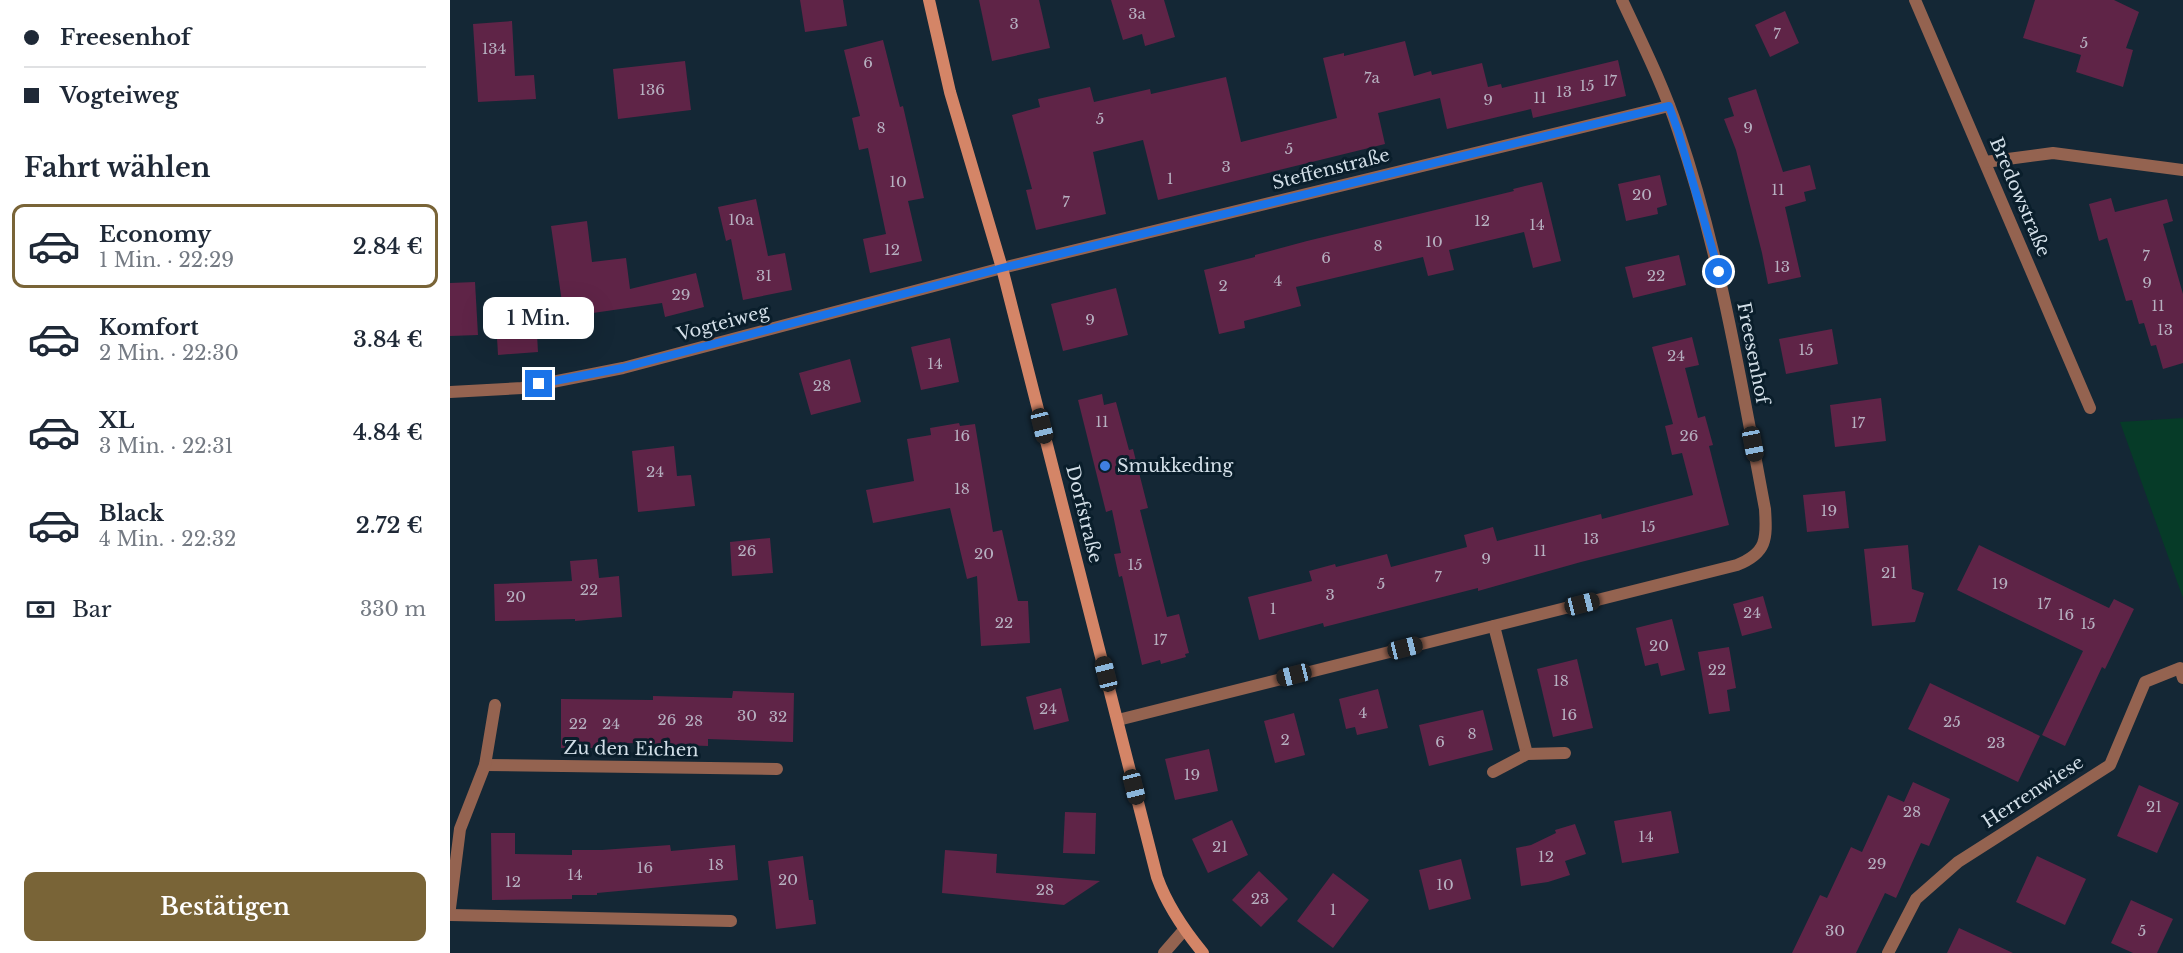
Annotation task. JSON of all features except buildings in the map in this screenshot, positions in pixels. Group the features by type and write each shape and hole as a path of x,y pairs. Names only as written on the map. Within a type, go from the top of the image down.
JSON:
{"main road":[{"name":"Dorfstraße","path":"929,0 950,92 1002,268 1157,877 1184,930 1203,953"}],"street":[{"name":"Freesenhof","path":"1494,626 1737,565 1752,559 1762,548 1767,530 1766,509 1719,272 1678,131 1622,0"},
{"name":"Bredowstraße","path":"1915,0 2090,408"},
{"name":"Steffenstraße","path":"1002,268 1669,106"},
{"path":"1985,162 2053,153 2183,170"},
{"name":"Vogteiweg","path":"450,392 522,388 622,368 1002,268"},
{"path":"1118,720 1494,626 1527,754"},
{"name":"Herrenwiese","path":"1888,953 1916,899 1958,862 2110,765 2145,682 2180,668 2183,678"},
{"path":"450,908 455,828 485,765 495,705"},
{"path":"1493,772 1527,754 1565,753"},
{"name":"Zu den Eichen","path":"485,765 777,769"},
{"path":"450,915 731,921"},
{"path":"1164,953 1184,930"}],"green space":[{"path":"2183,418 2183,598 2120,422"}],"place":[{"name":"Smukkeding","path":"1105,466"}],"route":[{"path":"539,384 622,368 1002,268 1669,106 1719,272"}]}
